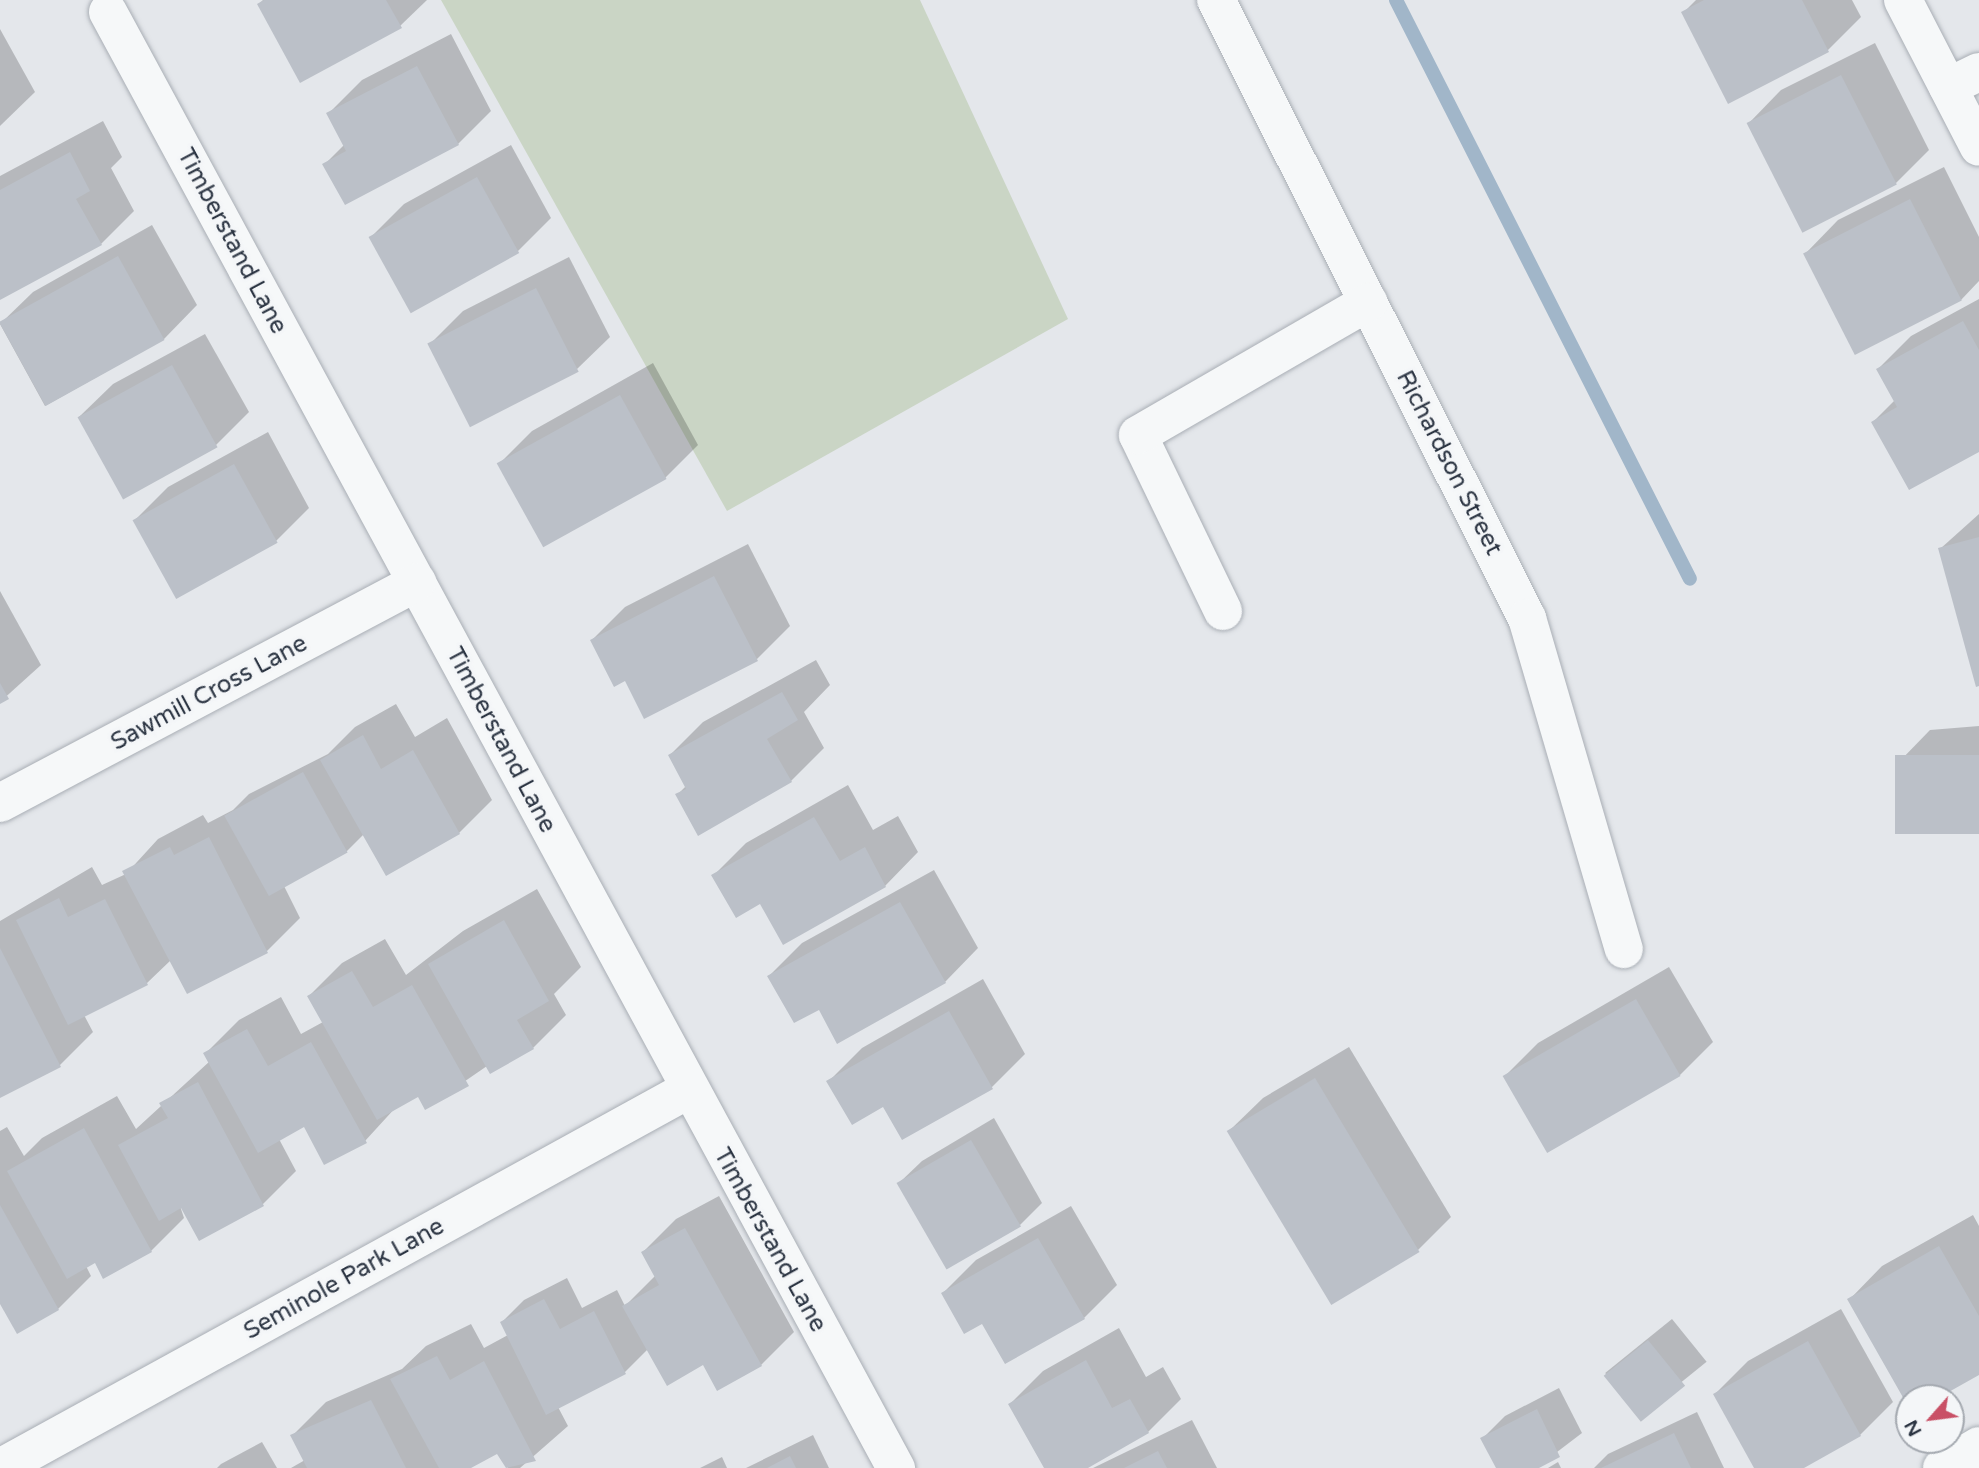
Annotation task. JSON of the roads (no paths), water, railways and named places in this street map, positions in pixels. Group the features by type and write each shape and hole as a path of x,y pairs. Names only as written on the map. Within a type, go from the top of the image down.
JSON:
{"street":[{"name":"Richardson Street","path":"1216,0 1527,618 1624,948"},
{"path":"1903,0 1964,80 1979,147"},
{"name":"Timberstand Lane","path":"108,12 688,1090 896,1468"},
{"path":"1223,611 1138,435 1368,302"},
{"name":"Sawmill Cross Lane","path":"0,803 417,582"},
{"name":"Seminole Park Lane","path":"0,1468 688,1090"},
{"path":"1942,1468 1979,1446"}],"waterway":[{"path":"1396,0 1690,579"}]}
